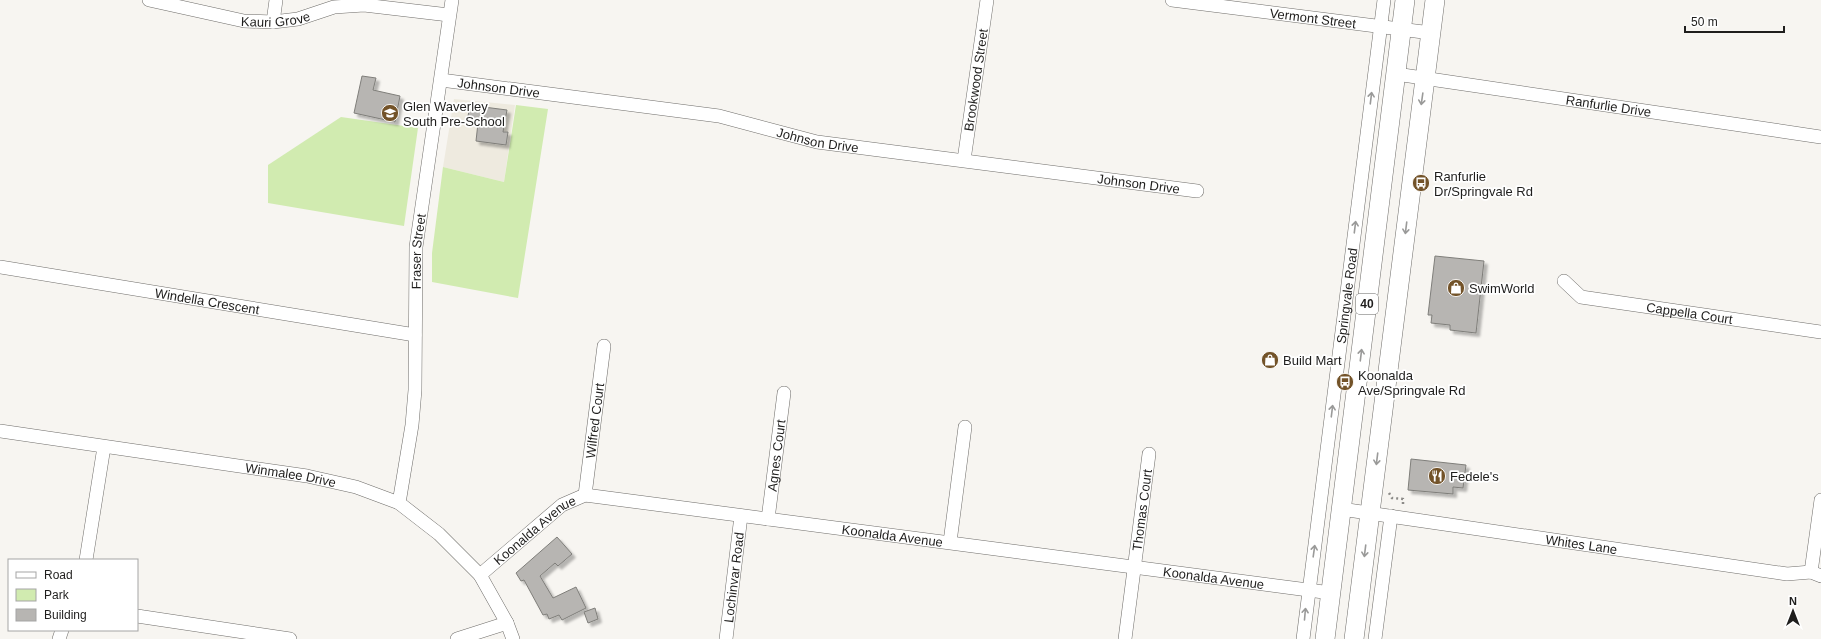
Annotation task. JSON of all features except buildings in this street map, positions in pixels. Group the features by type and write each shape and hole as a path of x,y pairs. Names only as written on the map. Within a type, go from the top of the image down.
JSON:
{"highway":[{"name":"Springvale Road","path":"1325,639 1405,0"},
{"name":"40","path":"1354,639 1435,0"}],"street":[{"name":"Kauri Grove","path":"149,0 244,22 274,22 298,19 334,7 364,5 450,15"},
{"path":"274,22 276,0"},
{"name":"Fraser Street","path":"399,503 412,425 415,390 416,247 452,0"},
{"name":"Brookwood Street","path":"964,160 987,0"},
{"name":"Vermont Street","path":"1172,0 1431,33"},
{"name":"Springvale Road","path":"1303,639 1308,590 1325,474 1384,0"},
{"name":"Ranfurlie Drive","path":"1396,74 1821,137"},
{"name":"Johnson Drive","path":"441,80 719,116 817,142 1197,191"},
{"name":"Windella Crescent","path":"0,267 415,335"},
{"name":"Cappella Court","path":"1564,281 1582,296 1821,332"},
{"name":"Wilfred Court","path":"585,495 604,346"},
{"name":"Agnes Court","path":"768,519 784,392"},
{"path":"950,542 965,428"},
{"name":"Winmalee Drive","path":"0,431 307,476 356,488 399,503 439,534 480,575 507,623 513,639"},
{"path":"86,559 104,447"},
{"name":"Thomas Court","path":"1126,639 1149,454"},
{"name":"Koonalda Avenue","path":"480,575 562,506 585,495 1331,593"},
{"path":"1816,574 1821,500"},
{"name":"Whites Lane","path":"1341,509 1787,574 1816,574"},
{"name":"Lochinvar Road","path":"726,639 741,516"},
{"path":"1375,639 1391,516"},
{"path":"138,616 290,639"},
{"path":"457,639 507,623"}],"shaded area":[{"path":"454,99 515,105 504,182 443,167"}],"green space":[{"path":"516,105 548,109 518,298 432,282 432,253 443,167 504,182"},
{"path":"341,117 418,128 404,226 268,203 268,165"}],"place":[{"name":"Glen Waverley South Pre-School","path":"390,113"},
{"name":"Ranfurlie Dr/Springvale Rd","path":"1421,183"},
{"name":"SwimWorld","path":"1456,288"},
{"name":"Build Mart","path":"1270,360"},
{"name":"Koonalda Ave/Springvale Rd","path":"1345,382"},
{"name":"Fedele's","path":"1437,476"}]}
